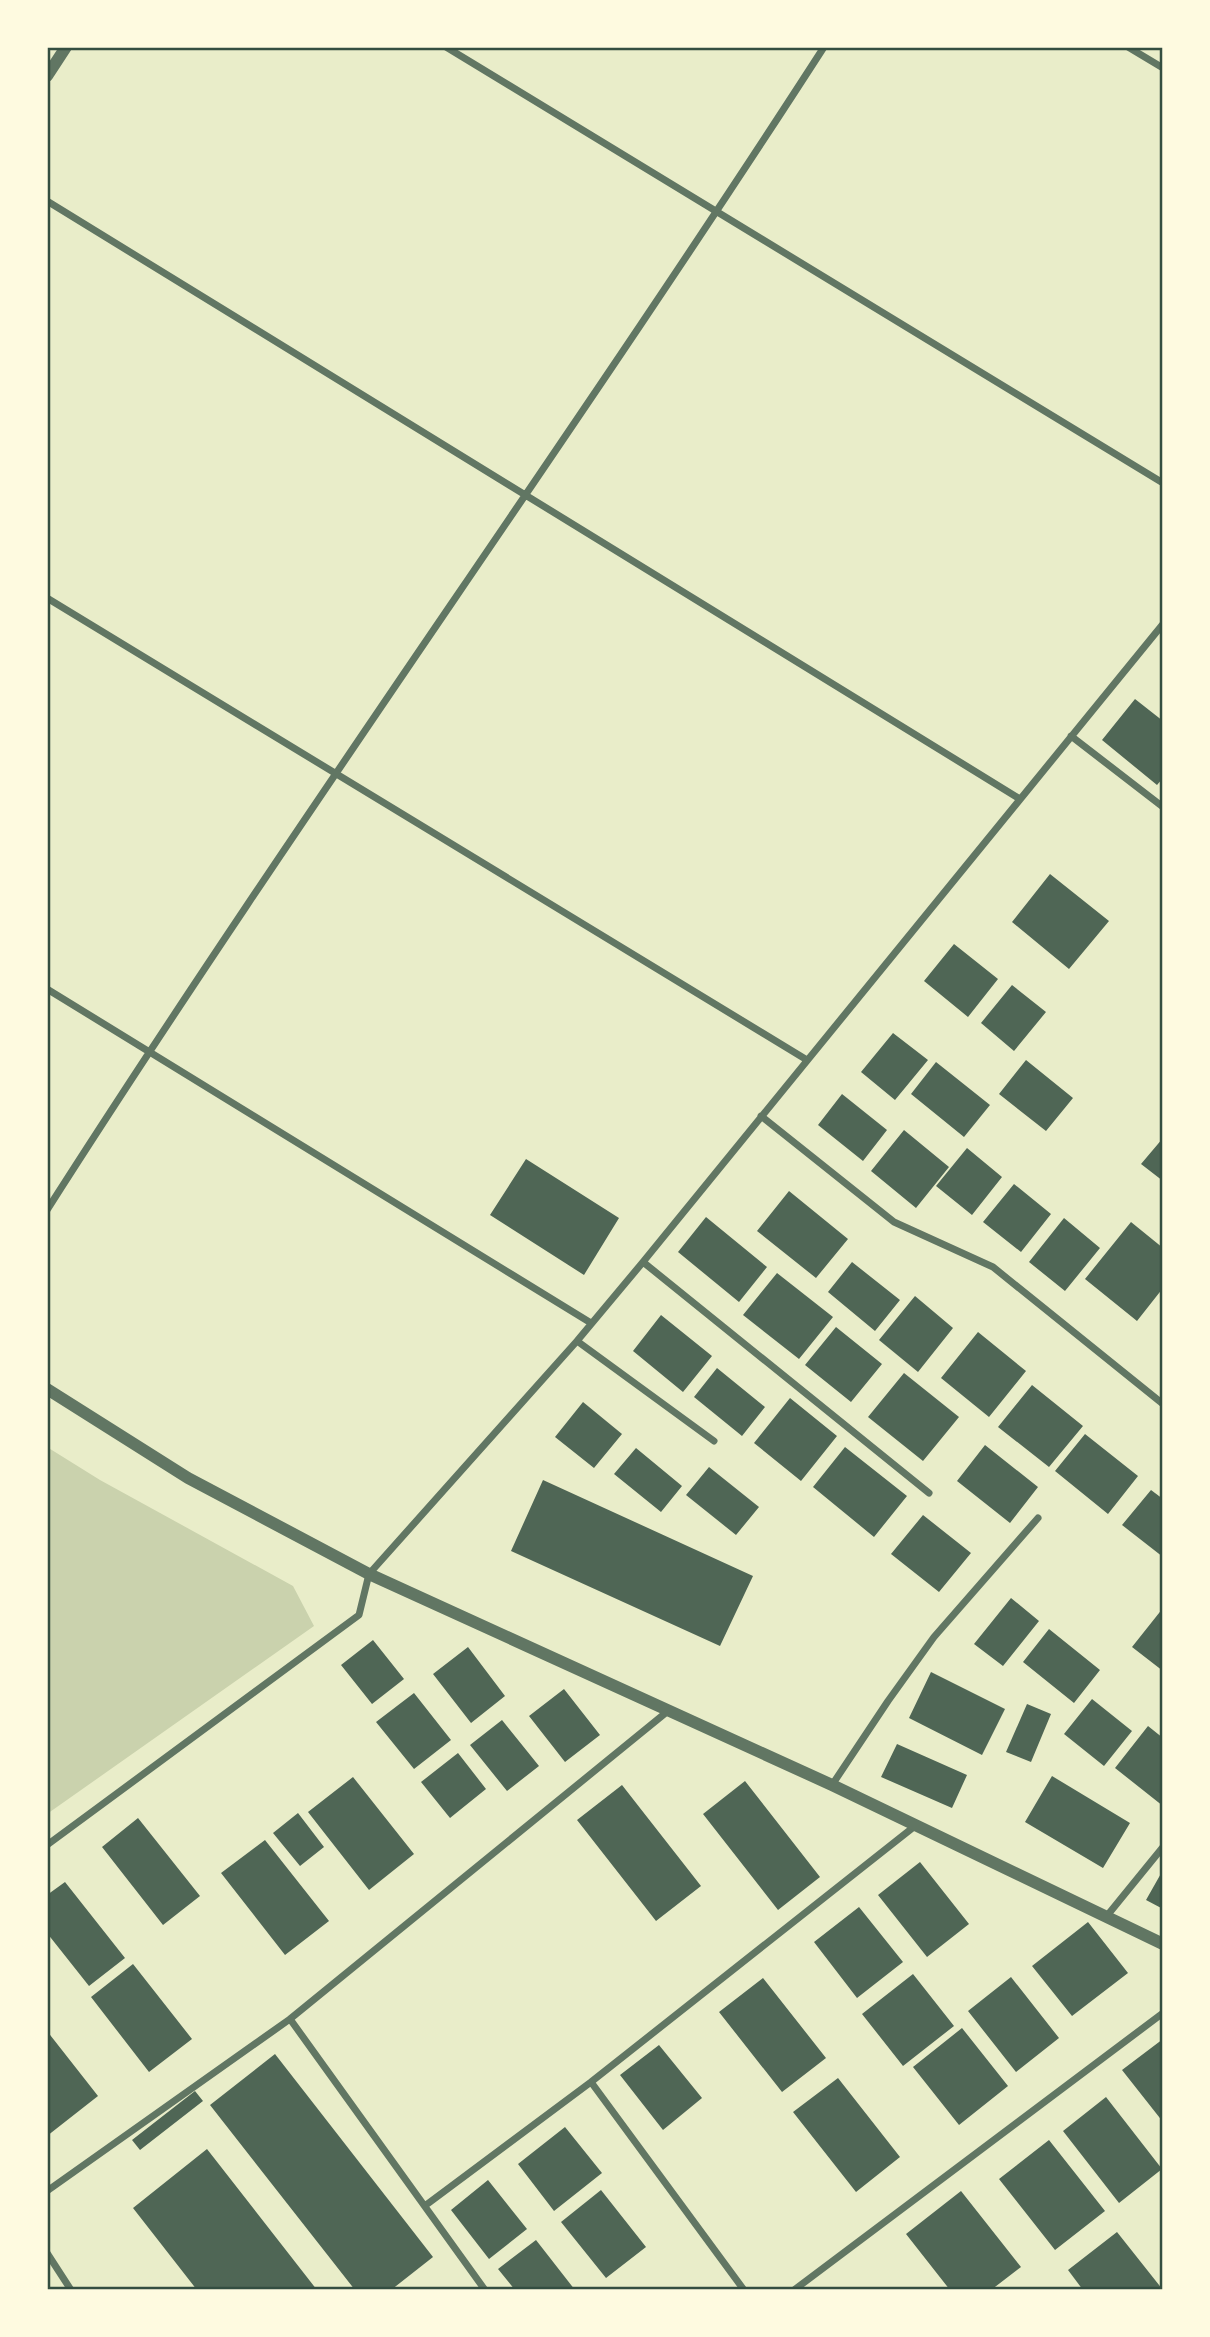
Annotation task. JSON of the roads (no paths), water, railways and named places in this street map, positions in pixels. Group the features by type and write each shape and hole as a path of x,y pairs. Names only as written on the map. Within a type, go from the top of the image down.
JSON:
{"street":[{"path":"47,76 66,47"},
{"path":"446,47 1163,483"},
{"path":"47,1210 149,1051 718,212 824,47"},
{"path":"1129,47 1163,68"},
{"path":"47,201 1020,799"},
{"path":"47,598 807,1060"},
{"path":"47,1845 359,1615 369,1574 577,1341 1163,624"},
{"path":"1071,736 1163,807"},
{"path":"47,989 591,1323"},
{"path":"761,1116 894,1222 993,1267 1163,1404"},
{"path":"643,1262 929,1493"},
{"path":"577,1341 714,1441"},
{"path":"47,1389 188,1478 369,1574 832,1785 1163,1944"},
{"path":"832,1785 934,1637 1038,1518"},
{"path":"47,2191 290,2019 668,1711"},
{"path":"426,2205 591,2082 915,1826"},
{"path":"1107,1917 1163,1847"},
{"path":"794,2290 1163,2013"},
{"path":"290,2019 485,2290"},
{"path":"591,2082 744,2290"},
{"path":"47,2253 71,2290"}]}
